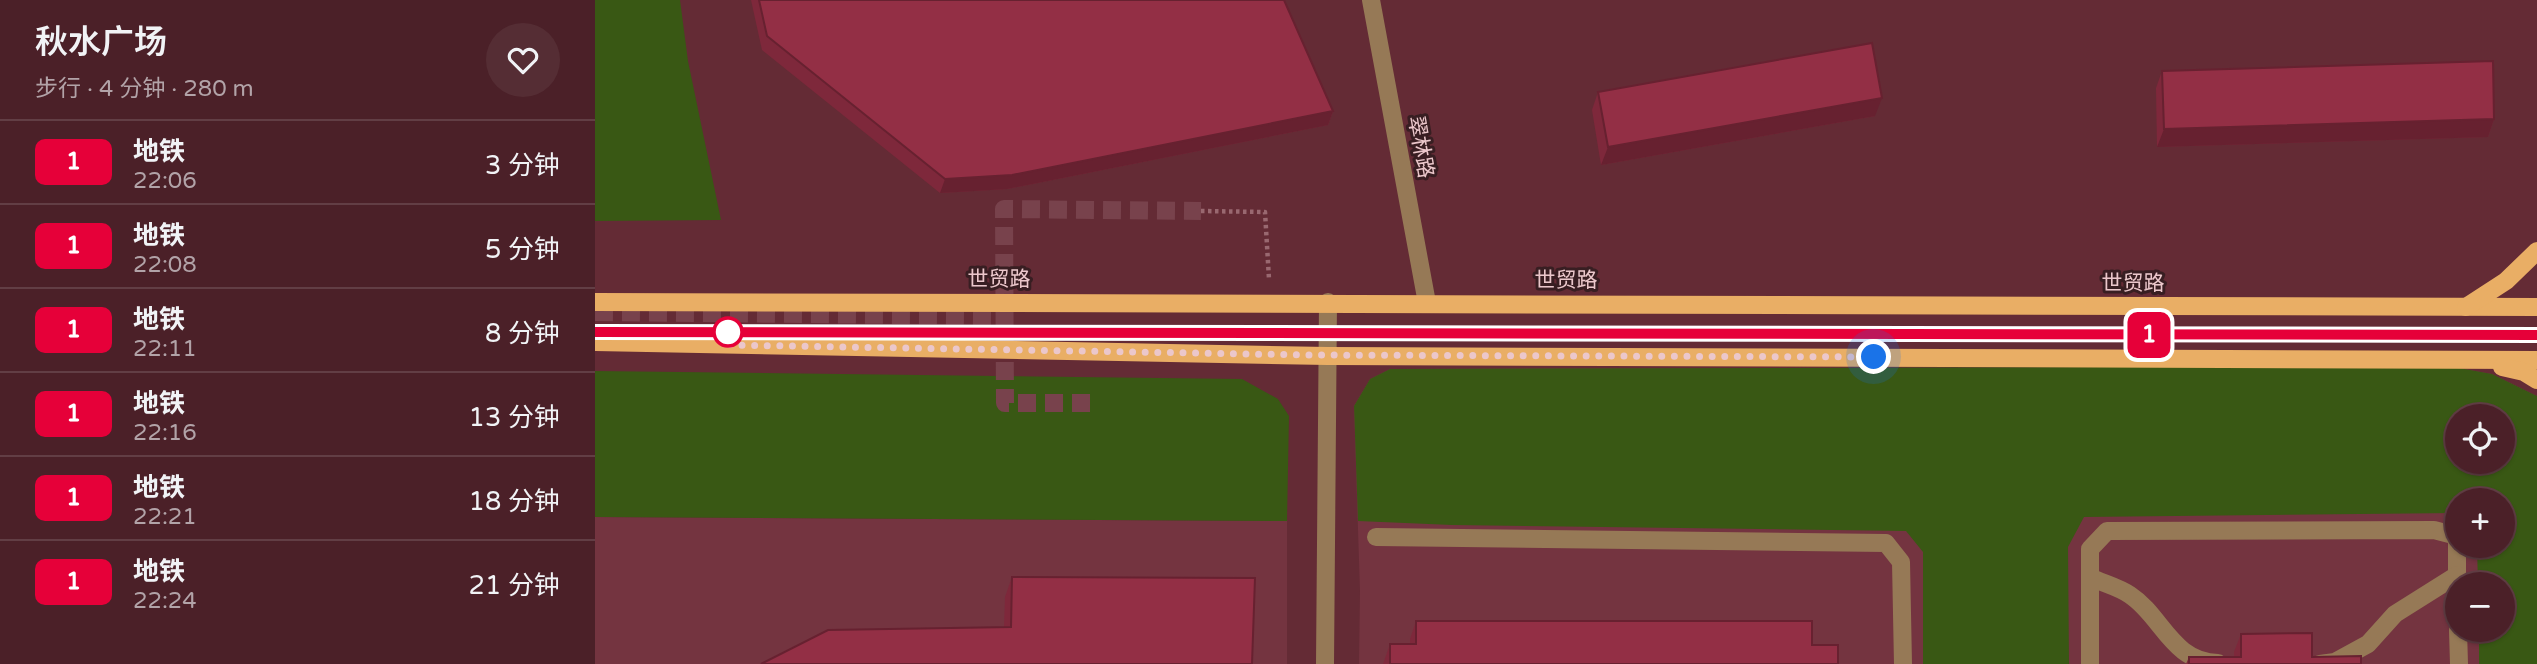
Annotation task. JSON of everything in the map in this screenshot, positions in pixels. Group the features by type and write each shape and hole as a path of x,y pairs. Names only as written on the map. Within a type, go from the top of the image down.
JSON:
{"main road":[{"path":"2466,307 2506,281 2537,251"},
{"name":"世贸路","path":"595,302 2537,307"},
{"path":"595,342 1328,355 2537,360"},
{"path":"2472,359 2524,372 2537,380"}],"street":[{"name":"翠林路","path":"1371,0 1426,303"},
{"path":"1325,664 1328,302"},
{"path":"2089,664 2090,549 2107,531 2434,530 2457,536 2457,572"},
{"path":"1376,537 1886,543 1901,562 1903,664"},
{"path":"2089,577 2130,594 2149,613 2169,640 2203,662 2229,663"},
{"path":"2320,664 2335,662 2368,645 2395,614 2445,587"},
{"path":"2458,642 2459,664"}],"path":[{"path":"1201,211 1265,212 1269,279"}],"shaded area":[{"path":"2448,366 2492,374 2537,396 2537,664 1359,664 1360,591 1354,406 1370,379 1390,369"},
{"path":"595,517 1287,521 1287,664 595,664"}],"green space":[{"path":"595,0 680,0 688,61 721,220 595,221"},
{"path":"2448,366 2492,374 2537,396 2537,664 2479,664 2479,642 2515,642 2515,572 2478,572 2477,558 2515,558 2515,488 2445,488 2445,513 2084,517 2068,547 2069,664 1923,664 1923,552 1906,531 1452,525 1358,521 1354,406 1370,379 1390,369"},
{"path":"595,371 1242,379 1278,399 1289,416 1287,521 595,517"}],"building":[{"path":"759,0 1284,0 1333,111 1012,175 945,179 767,36"},
{"path":"1872,43 1882,98 1608,147 1598,92"},
{"path":"2493,61 2494,119 2164,129 2162,71"},
{"path":"1012,577 1255,578 1252,664 761,664 828,630 1011,627"},
{"path":"1416,621 1812,621 1812,645 1838,645 1838,664 1390,664 1390,644 1416,644"},
{"path":"2312,633 2312,657 2361,656 2361,664 2189,664 2189,657 2241,657 2241,634"}],"tunnel":[{"path":"1090,403 1005,403 1004,209 1201,211"},
{"path":"595,312 1004,316"}],"metro line":[{"name":"1","path":"595,332 2537,335"}],"route":[{"path":"728,332 730,345 1308,355 1874,357"}]}
